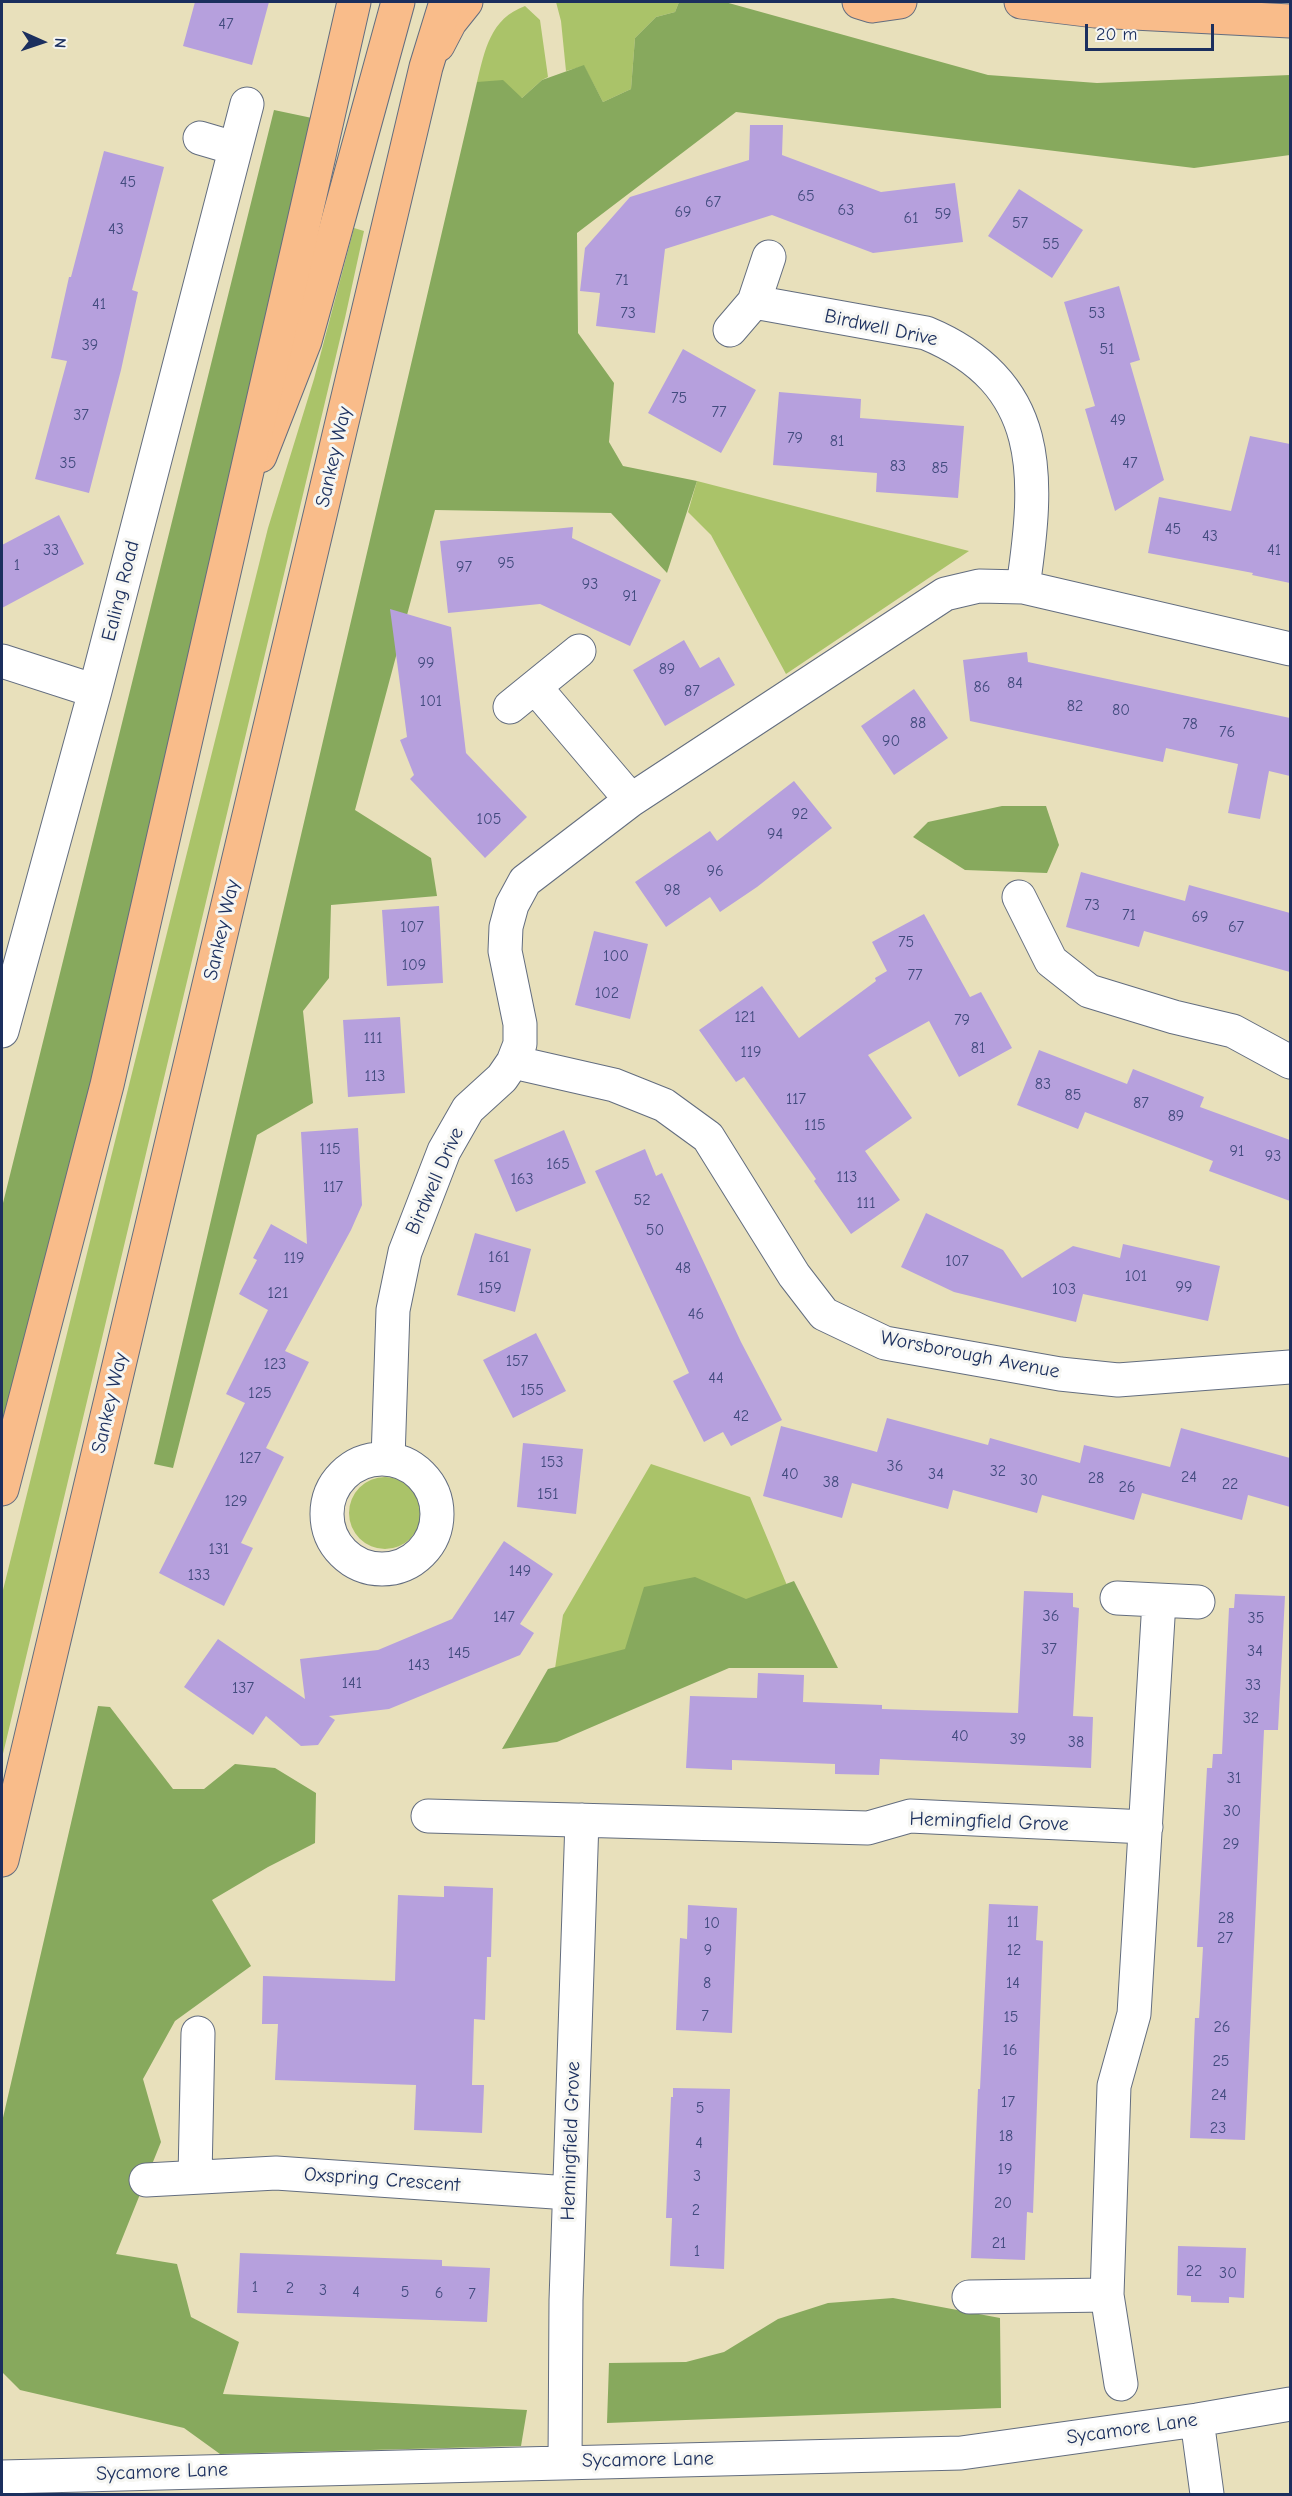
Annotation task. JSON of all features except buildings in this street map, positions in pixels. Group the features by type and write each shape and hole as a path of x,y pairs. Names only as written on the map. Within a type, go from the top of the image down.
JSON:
{"main road":[{"path":"2,1489 106,1085 354,2"},
{"path":"239,511 305,340 398,2"},
{"name":"Sankey Way","path":"2,1860 426,67 446,2"},
{"path":"426,67 450,22 466,2"},
{"path":"859,2 872,6 900,2"},
{"path":"1021,2 1095,11 1290,21"}],"street":[{"name":"Ealing Road","path":"2,1031 95,691 247,104"},
{"path":"200,138 234,148"},
{"path":"730,330 754,302 769,257"},
{"name":"Birdwell Drive","path":"754,302 926,333 951,343 976,360 997,380 1013,406 1024,433 1031,464 1032,511 1023,587"},
{"name":"Birdwell Drive","path":"388,1459 393,1310 405,1252 444,1151 468,1109 502,1078 513,1062 520,1044 520,1024 505,951 506,927 512,905 525,881 631,800 945,594 979,586 1023,587 1290,649"},
{"path":"510,707 579,651"},
{"path":"2,661 95,691"},
{"path":"535,687 631,800"},
{"path":"1019,897 1051,961 1089,991 1174,1017 1233,1031 1290,1062"},
{"name":"Worsborough Avenue","path":"513,1062 614,1085 664,1104 708,1137 794,1275 824,1314 885,1343 1060,1374 1118,1380 1290,1366"},
{"path":"1117,1598 1198,1602"},
{"path":"1121,2384 1107,2295 1114,2086 1134,2014 1159,1601"},
{"name":"Hemingfield Grove","path":"428,1816 868,1828 910,1816 1146,1827"},
{"name":"Hemingfield Grove","path":"565,2462 566,2300 582,1820"},
{"path":"195,2177 198,2033"},
{"name":"Oxspring Crescent","path":"146,2180 276,2173 569,2193"},
{"path":"969,2297 1107,2295"},
{"name":"Sycamore Lane","path":"2,2477 961,2453 1197,2421 1290,2404"},
{"path":"1197,2421 1207,2494"}],"green space":[{"path":"556,2 679,2 675,12 656,17 635,38 631,89 603,102 584,66 566,71 561,21"},
{"path":"679,2 725,2 988,75 1097,83 1290,75 1290,155 1194,168 736,112 577,233 578,333 614,383 609,442 623,466 697,481 667,573 611,513 435,510 355,810 431,858 437,896 331,905 329,978 303,1011 313,1103 257,1135 173,1468 154,1464 477,82 503,80 522,98 542,80 584,65 603,102 631,89 635,38 656,17 675,12"},
{"path":"525,6 540,20 548,77 522,98 477,82 486,47 497,27 513,12"},
{"path":"274,110 312,118 221,534 75,1147 2,1440 2,1207"},
{"path":"354,228 364,231 345,318 2,1758 2,1594 268,528 314,379"},
{"path":"697,481 969,551 786,674 711,535 688,512"},
{"path":"1002,806 1046,806 1059,845 1047,873 965,870 913,837 928,822"},
{"path":"651,1464 750,1497 799,1614 554,1675 563,1615"},
{"path":"385,1477 405,1483 415,1493 421,1513 415,1533 405,1543 385,1549 365,1543 355,1533 349,1513 355,1493 365,1483"},
{"path":"695,1577 746,1599 794,1581 838,1668 729,1668 557,1742 502,1749 548,1669 625,1649 644,1587"},
{"path":"98,1706 110,1707 173,1789 204,1789 235,1764 275,1768 316,1793 315,1843 212,1900 251,1966 175,2021 143,2079 161,2142 116,2254 177,2264 191,2317 239,2342 223,2394 527,2410 521,2446 220,2454 184,2428 20,2390 2,2372 2,2122"},
{"path":"893,2298 1000,2318 1001,2408 607,2423 609,2363 686,2362 724,2352 778,2319 828,2303"}]}
